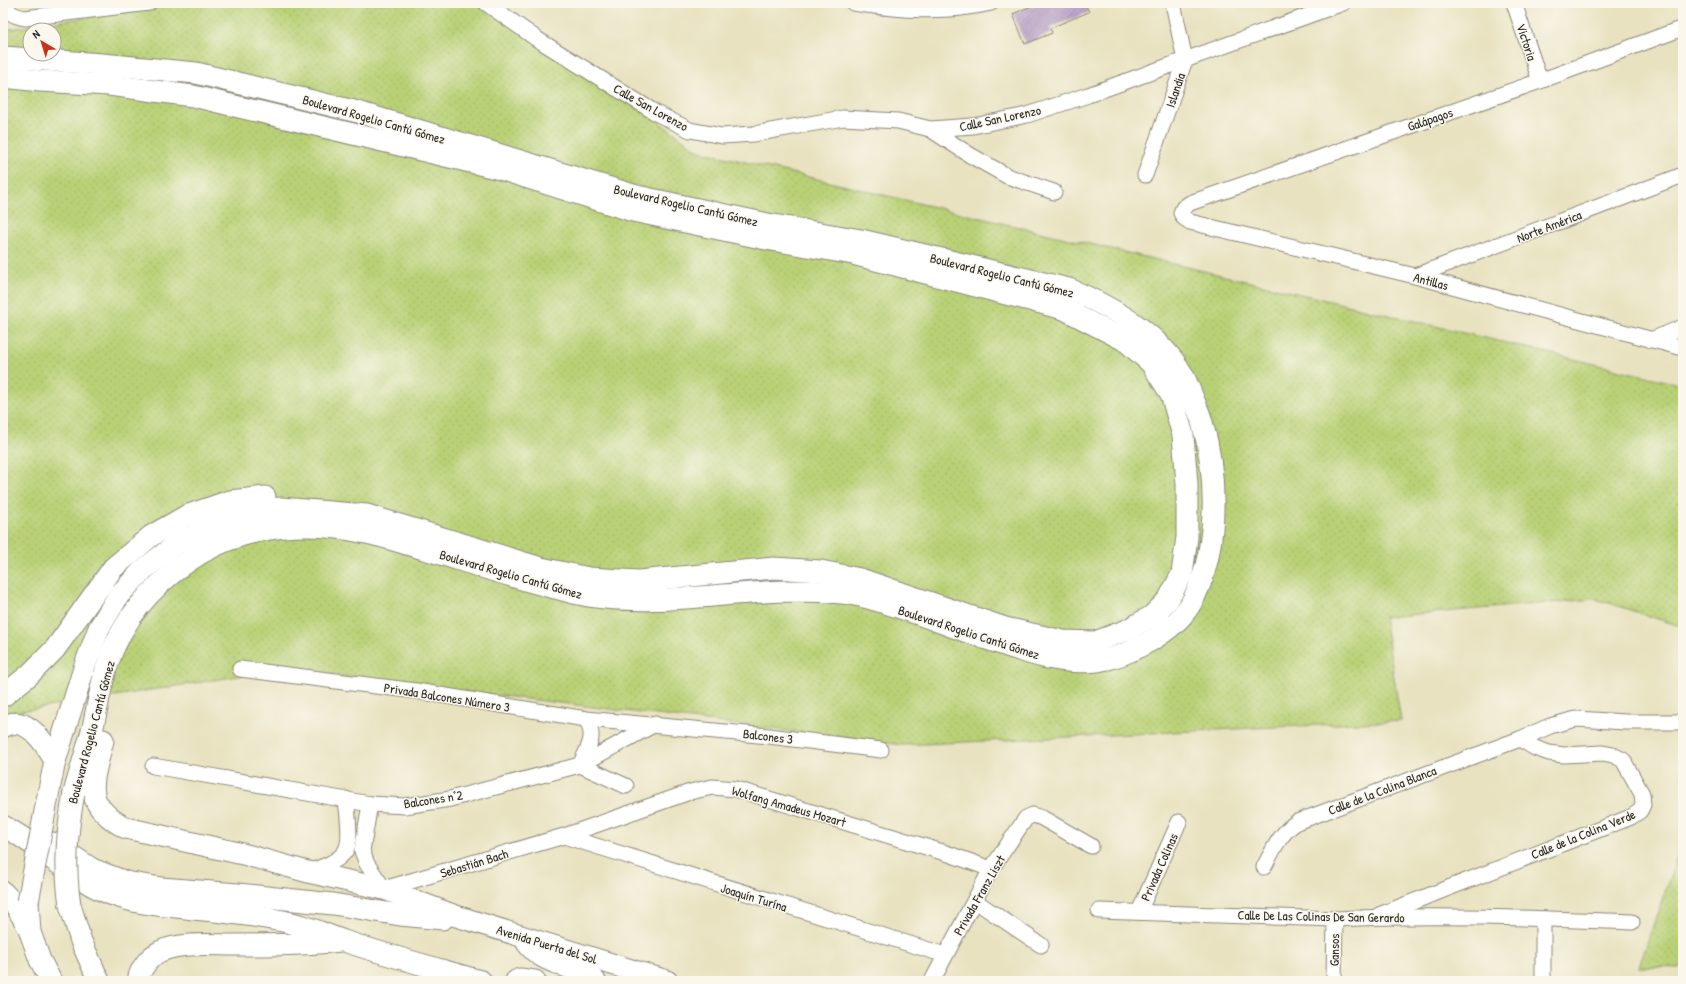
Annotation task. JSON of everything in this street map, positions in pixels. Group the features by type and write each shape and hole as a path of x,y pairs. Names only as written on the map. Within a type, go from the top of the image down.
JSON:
{"main road":[{"name":"Boulevard Rogelio Cantú Gómez","path":"3,57 102,64 196,73 358,112 637,196 768,224 861,240 1069,290 1099,302 1137,324 1165,350 1184,376 1202,422 1213,480 1212,538 1201,583 1188,610 1165,631 1138,648 1099,661 1063,660 1026,653 902,609 858,596 810,591 757,592 627,599 586,596 515,578 366,532 326,526 311,525 280,527 250,532 219,543 184,563 158,586 135,610 116,642 106,667 92,729 74,793 66,844 66,880 70,905 81,941 99,981"},
{"name":"Boulevard Rogelio Cantú Gómez","path":"3,76 40,81 109,85 193,96 500,169 633,211 766,239 853,254 1064,309 1126,341 1151,363 1171,394 1183,435 1187,484 1187,537 1182,574 1168,600 1152,616 1127,630 1095,642 1063,641 1005,628 860,579 821,571 774,568 638,581 589,578 541,568 367,515 281,508 247,513 210,527 175,545 143,570 119,595 99,628 85,665 56,761 49,790 28,902 30,932 40,960 51,981"},
{"path":"3,696 29,675 55,649 113,568 151,536 186,516 230,501 268,496 339,500 354,504 367,515"},
{"name":"Avenida Puerta del Sol","path":"116,642 114,691 92,785 95,799 101,811 112,820 126,828 243,854 308,872 384,889 453,915 667,981"},
{"path":"3,727 6,725 17,724 28,727 47,745 56,761"},
{"path":"3,812 92,869 126,882 161,888 333,904 400,915 438,919 444,919 453,915"},
{"path":"3,826 49,856 78,879 119,897 154,904 226,912 293,923 344,941 481,981"},
{"path":"523,937 535,952 553,963 587,974 595,981"},
{"path":"138,981 147,961 162,951 189,945 310,945 344,941"},
{"path":"516,981 520,979 528,979 535,981"}],"street":[{"path":"5,3 7,10 14,16 25,18 149,3"},
{"name":"Calle San Lorenzo","path":"486,3 537,39 650,109 690,130 722,136 754,134 843,118 898,121 930,129 973,126 1027,115 1088,95 1343,3"},
{"path":"853,3 883,8 931,11 967,8 991,3"},
{"name":"Islandia","path":"1145,175 1186,60 1172,3"},
{"name":"Victoria","path":"1514,3 1540,81"},
{"name":"Galápagos","path":"1181,213 1183,208 1190,203 1540,81 1683,28"},
{"path":"930,129 970,156 1007,176 1054,192"},
{"name":"Norte América","path":"1415,276 1683,175"},
{"name":"Antillas","path":"1181,213 1184,218 1190,222 1415,276 1683,348"},
{"path":"1652,340 1683,327"},
{"name":"Privada Balcones Número 3","path":"240,669 416,691 586,719 655,724"},
{"path":"586,719 592,729 591,738 580,765 626,786"},
{"name":"Calle de la Colina Blanca","path":"1264,867 1280,837 1288,828 1297,822 1520,739 1550,726 1576,719 1626,722 1683,722"},
{"name":"Balcones 3","path":"655,724 881,750"},
{"name":"Balcones n°2","path":"153,766 370,804 405,806 450,799 580,765 655,724"},
{"name":"Calle de la Colina Verde","path":"1372,917 1631,817 1640,811 1643,805 1642,794 1623,760 1613,755 1603,753 1564,755 1549,754 1520,739"},
{"name":"Wolfang Amadeus Mozart","path":"564,836 690,792 712,787 736,789 949,854 991,869"},
{"path":"308,872 320,868 335,860 346,849 349,823 346,799"},
{"path":"370,804 362,851 367,864 384,889"},
{"name":"Privada Franz Liszt","path":"932,981 944,955 975,901 991,869 1026,818 1033,815 1042,818 1091,846"},
{"name":"Privada Colinas","path":"1139,912 1180,822"},
{"name":"Sebastián Bach","path":"384,889 564,836"},
{"name":"Joaquín Turína","path":"564,836 944,955"},
{"path":"346,849 362,851"},
{"path":"3,891 10,898 30,932"},
{"path":"975,901 1041,945"},
{"name":"Calle De Las Colinas De San Gerardo","path":"1099,912 1335,919 1372,917 1543,919 1632,922"},
{"name":"Gansos","path":"1334,981 1335,919"},
{"path":"1543,919 1543,981"}],"green space":[{"path":"180,3 495,3 699,151 1683,385 1683,627 1596,599 1384,617 1401,721 903,745 282,669 3,714 3,30 22,27 22,62 62,62 62,22 55,22"},
{"path":"1683,839 1683,968 1639,967"}],"building":[{"path":"1038,3 1085,3 1089,12 1050,28 1052,33 1025,44 1013,14"}]}
